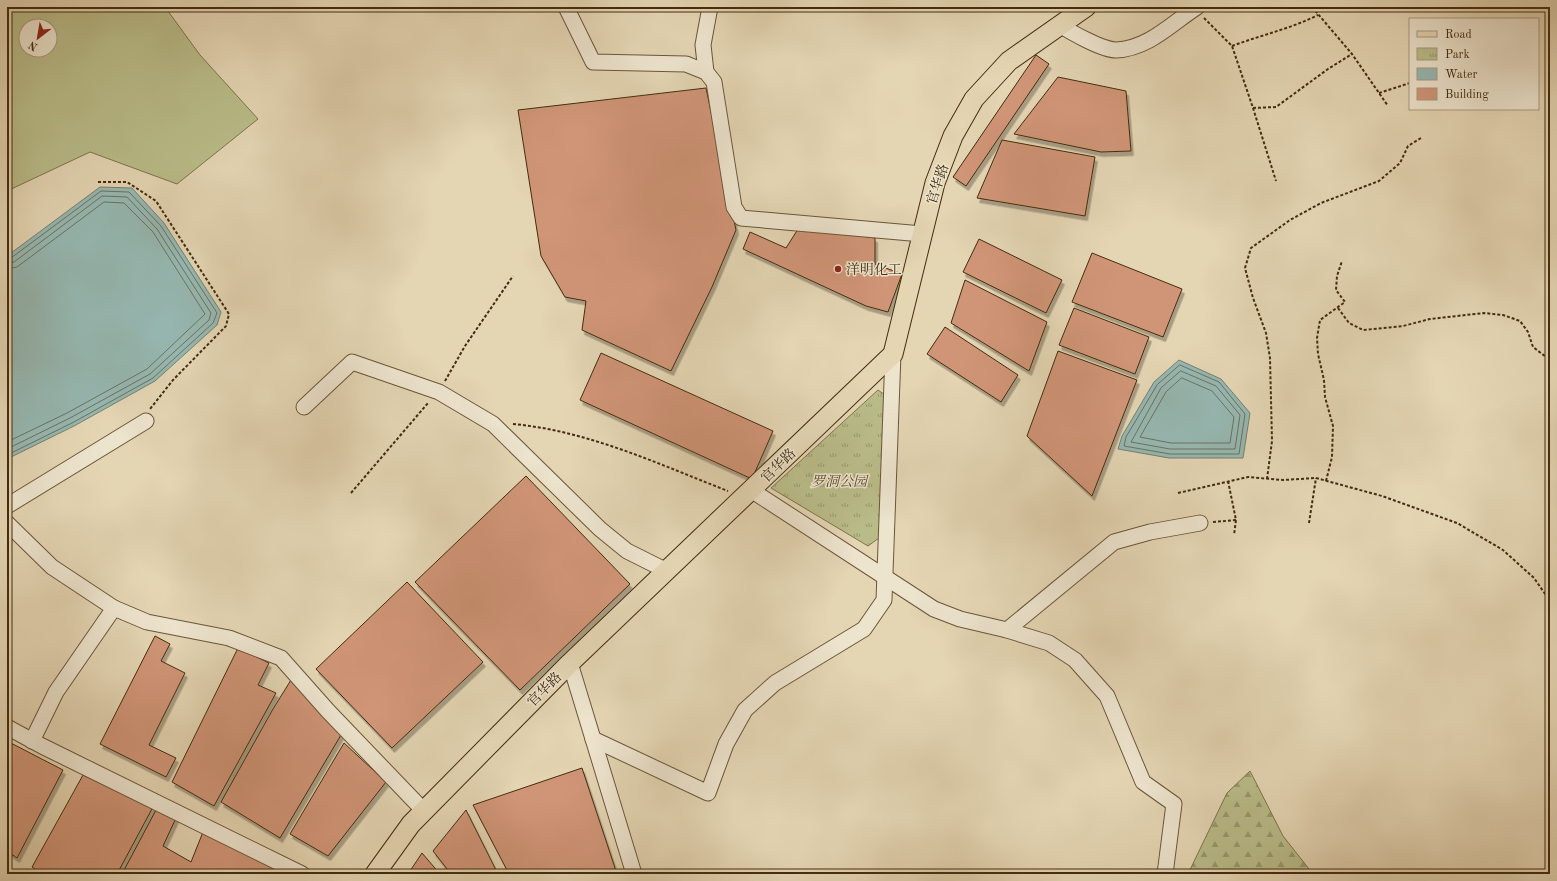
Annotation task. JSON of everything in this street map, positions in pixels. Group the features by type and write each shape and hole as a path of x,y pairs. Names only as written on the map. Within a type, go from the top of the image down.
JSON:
{"main road":[{"name":"官华路","path":"375,874 411,824 570,663 893,354 935,183 953,136 974,99 1009,61 1086,7"}],"street":[{"path":"566,7 593,62 686,64 706,72 714,82 734,207 740,218 922,234"},
{"path":"706,72 704,45 710,7"},
{"path":"1060,25 1079,38 1115,50 1142,44 1196,8"},
{"path":"593,740 708,793 726,744 745,710 775,683 864,629 884,600 893,354"},
{"path":"304,407 352,362 439,392 493,424 600,529 627,551 666,571"},
{"path":"7,506 142,424"},
{"path":"747,494 885,576 934,609 960,619 1007,630 1049,643 1075,660 1107,696 1143,782 1174,804 1165,874"},
{"path":"7,523 52,567 114,608 147,622 229,638 281,658 328,711 424,811"},
{"path":"1007,630 1114,542 1150,532 1200,523"},
{"path":"32,740 56,692 114,608"},
{"path":"570,663 634,874"},
{"path":"7,727 302,874"}],"path":[{"path":"1312,7 1352,54 1388,106"},
{"path":"1196,8 1232,46 1276,181"},
{"path":"1232,46 1265,34 1294,27 1318,15"},
{"path":"1253,108 1276,107 1328,69 1352,54"},
{"path":"1379,93 1409,83"},
{"path":"1267,479 1272,441 1270,358 1266,333 1253,298 1245,268 1251,248 1290,220 1321,203 1379,181 1400,163 1408,146 1421,138"},
{"path":"98,182 127,182 156,201 229,314 226,326 173,380 142,424"},
{"path":"1326,481 1332,457 1333,426 1325,397 1324,380 1318,354 1317,338 1320,320 1345,302 1336,290 1337,276 1342,261"},
{"path":"1338,308 1349,323 1363,330 1403,326 1430,319 1484,313 1503,314 1520,321 1528,332 1533,347 1550,360"},
{"path":"493,424 544,427 605,443 747,494"},
{"path":"1178,493 1248,478 1316,478 1382,496 1457,523 1503,550 1534,578 1550,601"},
{"path":"1308,523 1316,478"},
{"path":"1228,482 1236,520 1234,535"},
{"path":"1200,523 1236,520"}],"green space":[{"path":"7,7 165,7 200,55 258,119 177,184 90,152 7,191"},
{"name":"罗洞公园","path":"878,390 885,395 879,538 868,546 771,488"},
{"path":"1250,771 1283,836 1313,874 1188,874 1227,793"}],"water":[{"path":"100,187 132,188 164,223 221,312 217,325 155,381 74,426 7,459 7,256"},
{"path":"1179,360 1221,379 1250,413 1243,458 1169,458 1118,449 1122,436 1154,382"}],"building":[{"path":"1036,55 1049,64 966,186 953,177"},
{"path":"1058,77 1126,91 1131,151 1101,152 1014,134"},
{"path":"706,88 736,230 712,287 671,371 582,330 586,301 565,297 541,256 518,110"},
{"path":"1002,140 1095,157 1085,216 977,198"},
{"name":"洋明化工","path":"800,226 875,238 875,264 902,274 888,312 866,306 743,249 750,232 786,248"},
{"path":"979,239 1062,280 1046,313 963,272"},
{"path":"1092,253 1182,289 1163,337 1072,302"},
{"path":"965,280 1047,322 1029,371 951,323"},
{"path":"1074,308 1149,337 1135,374 1059,345"},
{"path":"945,327 1018,375 1001,402 927,354"},
{"path":"1058,351 1137,380 1092,496 1027,436"},
{"path":"601,353 773,431 752,479 580,400"},
{"path":"526,476 630,584 520,690 415,582"},
{"path":"407,582 483,662 392,748 316,669"},
{"path":"155,636 170,644 161,661 185,673 149,745 176,758 166,777 100,744"},
{"path":"238,648 269,663 258,685 276,693 214,806 172,782"},
{"path":"291,680 341,735 280,838 221,802"},
{"path":"7,741 63,770 17,858 7,851"},
{"path":"344,743 386,782 328,856 290,834"},
{"path":"582,768 617,874 509,874 473,805"},
{"path":"83,775 153,807 117,874 42,874 32,867"},
{"path":"156,810 176,818 163,846 191,862 203,832 281,870 279,874 122,874"},
{"path":"466,810 498,874 451,874 433,851"},
{"path":"422,853 440,874 408,874"}],"place":[{"name":"洋明化工","path":"838,269"}]}
